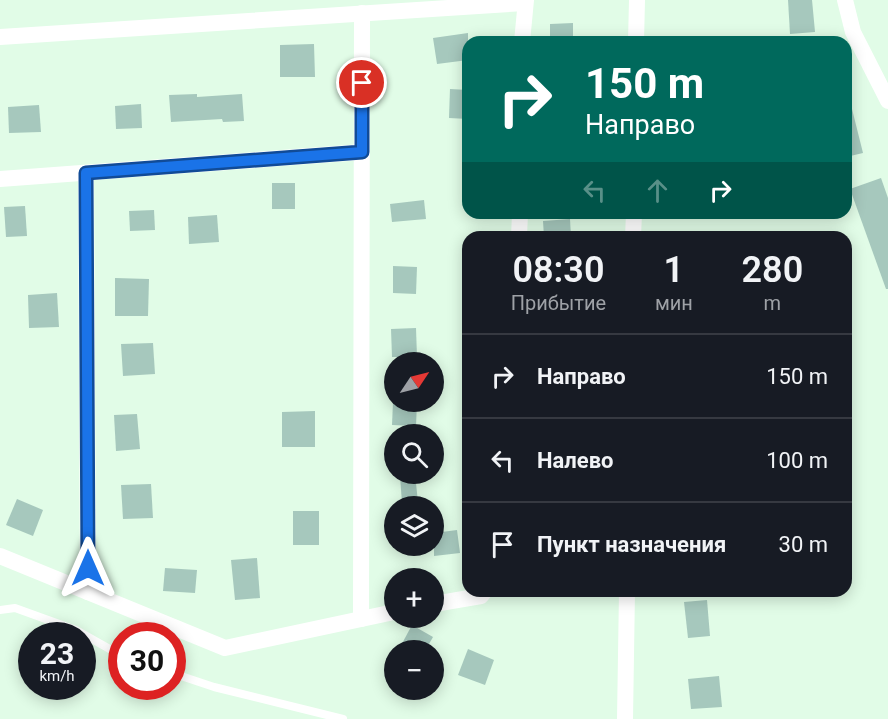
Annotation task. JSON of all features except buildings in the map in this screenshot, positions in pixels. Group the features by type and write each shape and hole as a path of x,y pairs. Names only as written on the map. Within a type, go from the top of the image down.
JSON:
{"street":[{"path":"636,36 637,0"},
{"path":"844,0 854,32 888,100"},
{"path":"0,37 525,1 522,36"},
{"path":"361,619 362,13"},
{"path":"0,179 362,152"},
{"path":"86,173 88,592"},
{"path":"0,556 225,648 384,614"},
{"path":"444,602 475,597"},
{"path":"625,719 627,597"}],"lane":[{"path":"0,610 15,608 76,630 108,648"},
{"path":"186,678 214,687 343,719"}],"route":[{"path":"88,568 86,173 362,152 362,83"}]}
